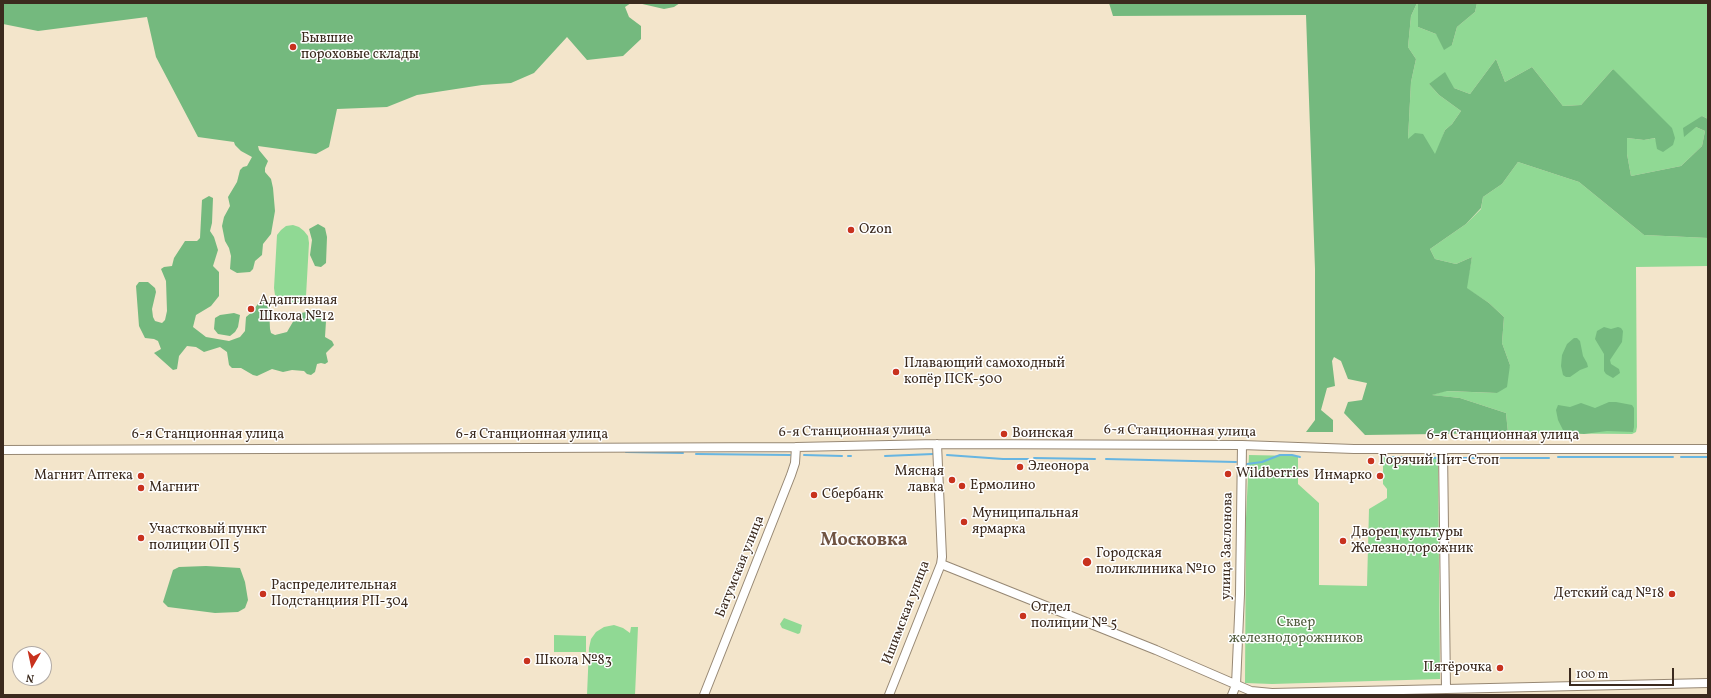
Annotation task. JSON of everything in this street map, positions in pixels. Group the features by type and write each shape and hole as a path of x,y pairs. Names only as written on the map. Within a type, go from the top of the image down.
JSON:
{"street":[{"name":"6-я Станционная улица","path":"3,450 124,448 796,447 937,444 1242,445 1354,449 1708,449"},
{"name":"Ишимская улица","path":"889,695 941,564 942,556 937,444"},
{"name":"улица Заслонова","path":"1232,695 1236,684 1240,594 1242,445"},
{"name":"Батумская улица","path":"704,695 791,475 795,463 796,447"},
{"path":"1443,449 1446,689"},
{"path":"941,564 1251,690 1272,693 1708,683"}],"green space":[{"path":"3,3 631,3 625,7 629,17 641,26 641,39 623,56 587,60 567,37 534,73 511,83 482,85 417,95 387,107 337,109 329,147 316,154 258,146 259,150 268,161 265,172 271,179 275,211 271,234 263,244 262,255 255,261 253,269 250,272 237,273 230,269 231,256 225,241 222,226 224,217 230,206 228,197 237,182 240,170 247,166 252,157 241,151 234,142 198,137 156,57 147,17 38,31 3,24"},
{"path":"638,3 680,3 674,7 664,9"},
{"path":"1109,3 1417,3 1411,16 1408,47 1416,59 1411,82 1408,139 1415,133 1423,134 1435,154 1445,130 1452,124 1461,111 1439,95 1429,84 1445,72 1454,88 1470,94 1496,59 1505,82 1532,67 1563,106 1581,105 1613,69 1672,128 1675,138 1673,145 1663,152 1657,149 1655,138 1644,140 1627,138 1627,154 1631,176 1681,166 1702,146 1705,131 1696,127 1684,137 1683,128 1702,116 1708,119 1708,238 1644,235 1579,182 1518,162 1502,184 1483,197 1481,208 1466,224 1430,249 1435,259 1456,264 1472,257 1467,288 1489,303 1504,317 1502,343 1510,365 1507,387 1497,393 1447,391 1432,395 1460,398 1506,413 1508,433 1365,435 1344,413 1348,402 1362,400 1367,383 1348,379 1341,361 1334,357 1332,361 1335,386 1327,388 1321,410 1333,420 1333,432 1306,432 1315,420 1315,269 1306,15 1113,16"},
{"path":"1417,3 1418,27 1436,34 1452,45 1457,27 1475,12 1477,3 1708,3 1708,119 1702,116 1696,127 1705,131 1702,146 1681,166 1631,176 1627,154 1627,138 1644,140 1655,138 1613,69 1581,105 1563,106 1532,67 1505,82 1496,59 1470,94 1454,88 1429,84 1439,95 1461,111 1452,124 1445,130 1436,155 1408,139 1411,82 1416,59 1408,47 1411,16"},
{"path":"1418,3 1477,3 1475,12 1457,27 1452,45 1444,50 1436,34 1418,27"},
{"path":"1518,162 1579,182 1644,235 1708,238 1708,266 1636,267 1637,427 1636,432 1632,434 1508,433 1506,413 1460,398 1431,395 1445,391 1497,393 1510,365 1502,343 1504,317 1489,303 1466,288 1472,257 1456,264 1435,259 1430,249 1466,224 1481,209 1483,197 1502,184"},
{"path":"209,196 213,198 212,223 210,231 214,237 218,250 213,266 219,272 219,296 211,306 196,315 193,327 206,337 229,341 240,337 245,331 246,317 252,312 260,301 264,302 269,309 270,329 271,333 275,335 287,332 294,320 301,313 312,311 322,312 326,321 325,337 332,341 334,345 326,353 328,362 325,364 317,364 315,372 311,375 304,371 292,370 283,372 272,369 257,376 253,375 241,368 232,368 229,365 227,352 220,347 204,352 196,347 187,346 179,356 177,369 173,370 154,353 161,349 158,341 145,338 139,326 136,286 139,282 148,282 155,288 156,292 152,309 153,317 155,321 162,323 165,320 167,311 166,281 161,269 172,266 174,258 185,241 197,241 200,238 202,200"},
{"path":"318,224 325,228 327,237 326,263 321,267 315,266 310,255 312,240 309,229"},
{"path":"293,225 304,231 308,236 309,243 306,296 302,301 290,305 283,304 278,300 275,295 274,288 277,235 286,226"},
{"path":"234,313 240,315 238,327 235,332 230,336 218,334 214,329 215,318 220,315"},
{"path":"1604,327 1611,329 1618,327 1623,331 1622,342 1610,360 1611,364 1619,369 1620,373 1613,378 1604,371 1604,354 1595,339 1597,331"},
{"path":"1574,338 1577,338 1580,341 1583,356 1588,367 1580,370 1570,377 1566,377 1563,375 1561,366 1562,355 1567,344"},
{"path":"1609,402 1632,405 1634,408 1633,432 1607,431 1584,434 1571,433 1563,430 1558,420 1556,410 1558,405 1570,407 1581,403 1595,408"},
{"name":"Сквер железнодорожников","path":"1249,455 1298,456 1298,484 1319,503 1319,585 1367,586 1369,509 1387,498 1387,489 1383,484 1383,456 1438,457 1440,679 1272,684 1245,683 1246,518"},
{"path":"206,566 240,568 245,582 248,600 245,608 238,612 215,613 168,607 163,602 173,570 179,567"},
{"path":"784,618 802,625 800,633 798,634 782,628 780,624"},
{"path":"614,625 623,628 630,633 631,627 638,627 635,695 587,695 589,648 591,639 596,632 604,627"},
{"path":"554,635 586,636 586,652 554,652"}],"waterway":[{"path":"626,452 683,453"},
{"path":"696,454 790,455"},
{"path":"885,456 933,454"},
{"path":"804,455 842,456"},
{"path":"947,455 1003,459 1028,459"},
{"path":"1247,464 1262,462 1280,455 1300,457"},
{"path":"1386,457 1437,458"},
{"path":"1558,457 1673,457"},
{"path":"1681,457 1708,457"},
{"path":"1034,458 1095,459"},
{"path":"1449,458 1549,458"},
{"path":"1106,459 1236,462"}],"place":[{"name":"Бывшие пороховые склады","path":"293,47"},
{"name":"Ozon","path":"851,230"},
{"name":"Адаптивная Школа №12","path":"251,309"},
{"name":"Плавающий самоходный копёр ПСК-500","path":"896,372"},
{"name":"Воинская","path":"1004,434"},
{"name":"Горячий Пит-Стоп","path":"1371,461"},
{"name":"Элеонора","path":"1020,467"},
{"name":"Wildberries","path":"1228,474"},
{"name":"Магнит Аптека","path":"141,476"},
{"name":"Инмарко","path":"1380,476"},
{"name":"Мясная лавка","path":"952,480"},
{"name":"Ермолино","path":"962,486"},
{"name":"Магнит","path":"141,488"},
{"name":"Сбербанк","path":"814,495"},
{"name":"Муниципальная ярмарка","path":"964,522"},
{"name":"Участковый пункт полиции ОП 5","path":"141,538"},
{"name":"Дворец культуры Железнодорожник","path":"1343,541"},
{"name":"Городская поликлиника №10","path":"1087,562"},
{"name":"Распределительная Подстанциия РП-304","path":"263,594"},
{"name":"Детский сад №18","path":"1672,594"},
{"name":"Отдел полиции № 5","path":"1023,616"},
{"name":"Школа №83","path":"527,661"},
{"name":"Пятёрочка","path":"1500,668"}],"district":[{"name":"Московка","path":"864,542"}]}
